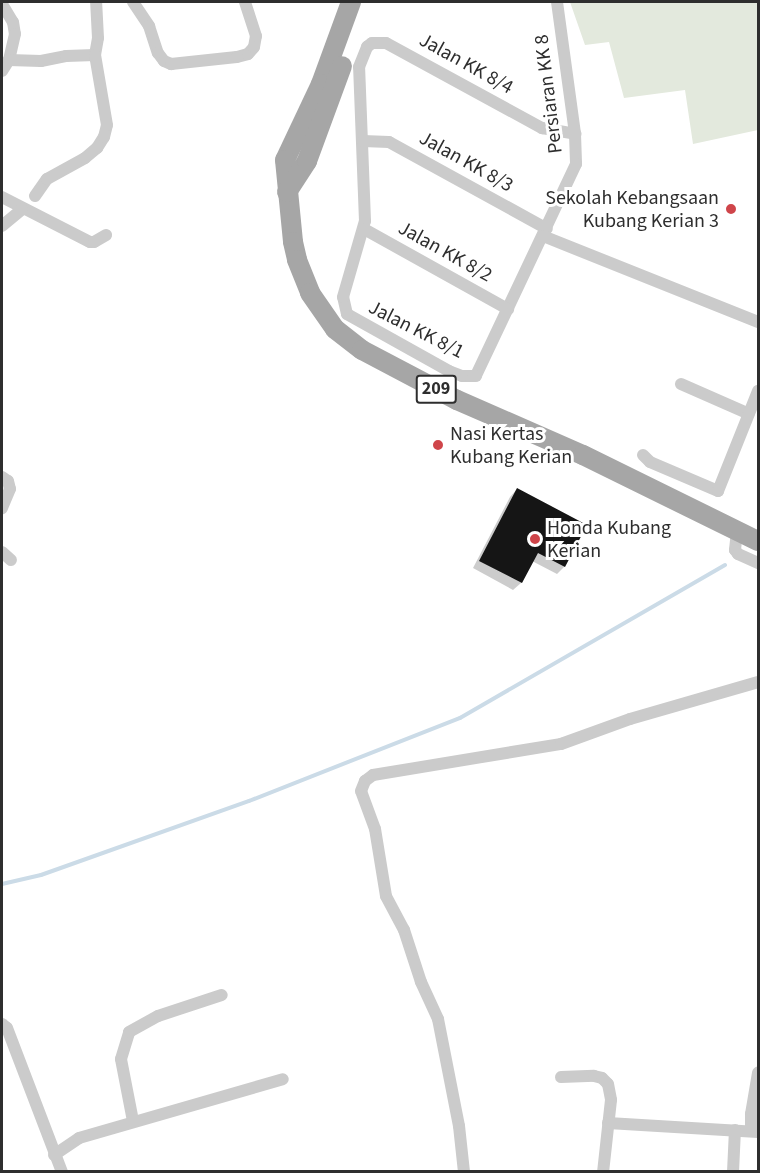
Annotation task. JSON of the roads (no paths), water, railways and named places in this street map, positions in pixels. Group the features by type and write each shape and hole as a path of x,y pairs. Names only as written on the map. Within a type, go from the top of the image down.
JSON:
{"main road":[{"name":"209","path":"351,2 321,84 285,160 293,242 310,293 336,329 362,350 457,400 583,455 759,541"},
{"path":"287,192 307,161 363,2"}],"street":[{"path":"35,196 47,179 85,158 97,148 104,137 107,125 95,55 98,38 96,2"},
{"path":"133,2 149,26 158,53 164,61 171,64 248,54 254,47 256,36 245,2"},
{"name":"Persiaran KK 8","path":"476,376 573,174 577,153 557,2"},
{"path":"2,4 13,22 15,34 5,65 41,62 66,56 95,55"},
{"name":"Jalan KK 8/4","path":"363,141 359,67 363,53 372,43 387,43 542,128 575,134"},
{"path":"363,141 364,229"},
{"name":"Jalan KK 8/3","path":"363,141 389,142 545,232 759,322"},
{"path":"2,197 22,209"},
{"path":"2,226 22,209 27,208 90,242 106,235"},
{"name":"Jalan KK 8/1","path":"364,229 343,297 344,308 352,319 449,372 462,376 476,376"},
{"name":"Jalan KK 8/2","path":"364,229 508,309"},
{"path":"681,384 749,414"},
{"path":"643,455 650,462 718,491 759,391"},
{"path":"2,477 8,481 10,489 2,508"},
{"path":"737,531 738,554 759,563"},
{"path":"464,1172 459,1126 438,1019 421,982 404,930 386,896 375,829 361,791 365,781 373,775 561,744 616,723 759,682"},
{"path":"133,1121 121,1059 129,1032 158,1016 222,994"},
{"path":"2,1024 7,1028 32,1088 54,1155 62,1172"},
{"path":"608,1124 755,1131 751,1114 759,1073"},
{"path":"561,1077 594,1076 602,1078 608,1084 611,1091 603,1172"},
{"path":"54,1155 79,1138 284,1079"},
{"path":"733,1172 735,1130"}],"waterway":[{"path":"2,884 41,875 249,801 460,718 725,565"}],"place":[{"name":"Sekolah Kebangsaan Kubang Kerian 3","path":"731,209"},
{"name":"Nasi Kertas Kubang Kerian","path":"438,445"},
{"name":"Honda Kubang Kerian","path":"535,539"}]}
